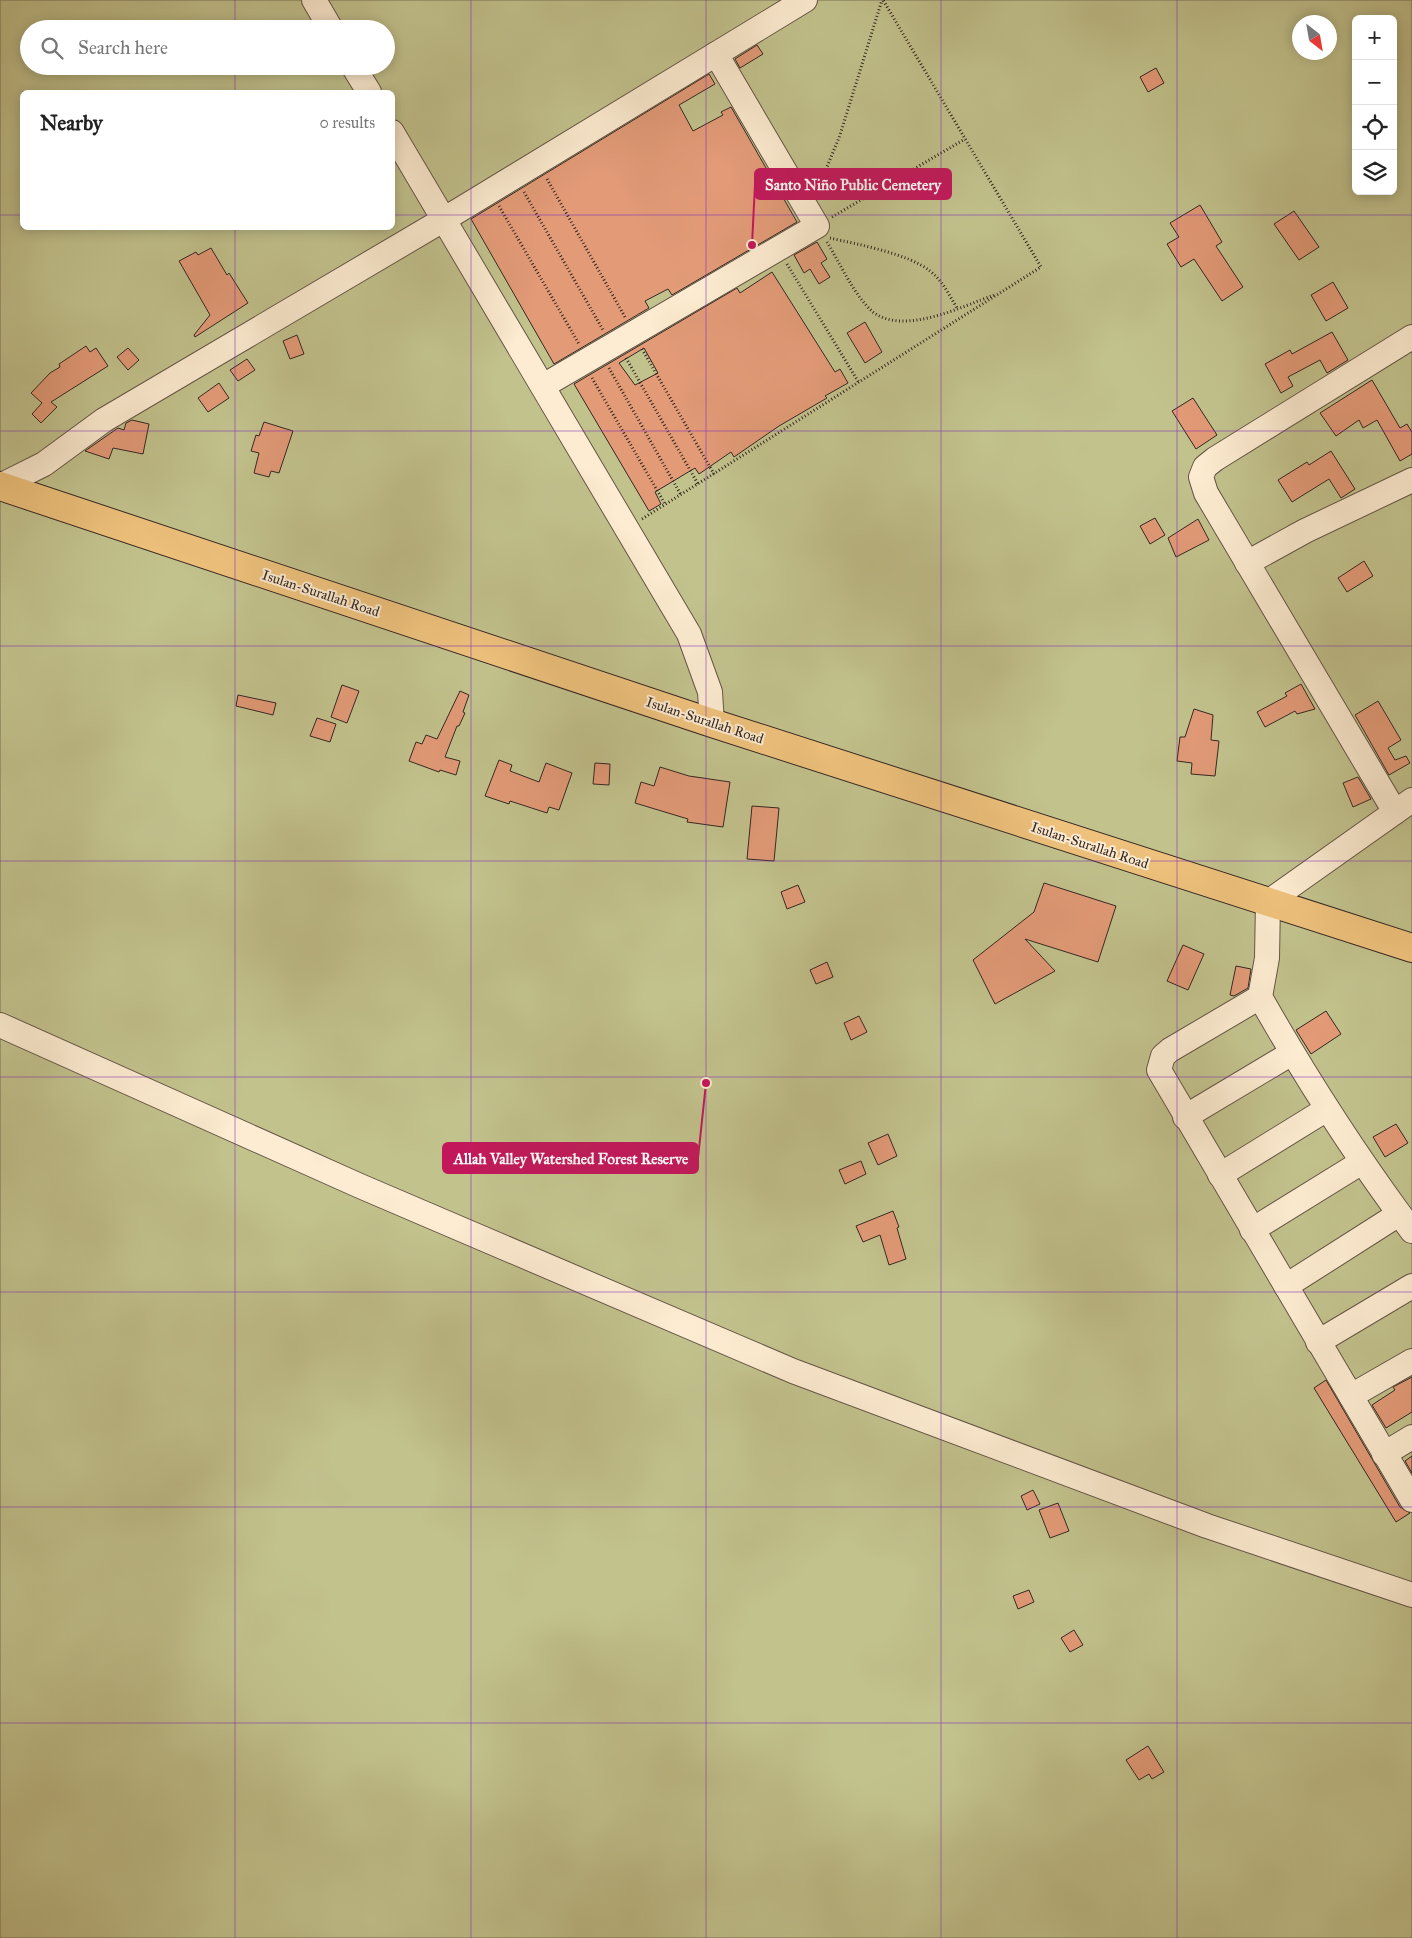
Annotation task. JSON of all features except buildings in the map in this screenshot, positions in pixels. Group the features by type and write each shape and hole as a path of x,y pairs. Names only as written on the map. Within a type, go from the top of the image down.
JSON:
{"highway":[{"name":"Isulan-Surallah Road","path":"0,486 712,723 1412,948"}],"street":[{"path":"314,0 326,20"},
{"path":"0,486 37,468 104,420 443,220 805,0"},
{"path":"543,386 778,248 814,219 716,54"},
{"path":"359,75 368,90"},
{"path":"395,137 689,634 710,692 712,723"},
{"path":"1286,1286 1406,1222 1327,1110 1260,997 1267,958 1268,902 1404,806 1247,563 1206,493 1202,477 1205,467 1412,337"},
{"path":"1247,563 1305,531 1412,480"},
{"path":"1260,997 1163,1056 1159,1070 1185,1118 1412,1500"},
{"path":"0,1025 360,1186 793,1371 1207,1526 1412,1595"},
{"path":"1185,1118 1292,1053"},
{"path":"1220,1175 1327,1110"},
{"path":"1252,1230 1362,1162"},
{"path":"1318,1342 1412,1286"},
{"path":"1351,1396 1412,1361"},
{"path":"1384,1454 1412,1438"}],"path":[{"path":"628,528 1041,267 882,0"},
{"path":"814,219 882,0"},
{"path":"814,219 965,138"},
{"path":"538,162 665,504"},
{"path":"515,176 681,495"},
{"path":"490,191 606,349 698,484"},
{"path":"957,308 944,285 930,271 917,263 859,245 825,237 860,296 872,312 883,318 913,321 957,308 1001,292"},
{"path":"778,248 858,384"},
{"path":"606,349 714,474"}],"green space":[{"path":"0,0 1412,0 1412,1938 0,1938"}],"place":[{"name":"Santo Niño Public Cemetery","path":"752,245"},
{"name":"Allah Valley Watershed Forest Reserve","path":"706,1083"}]}
